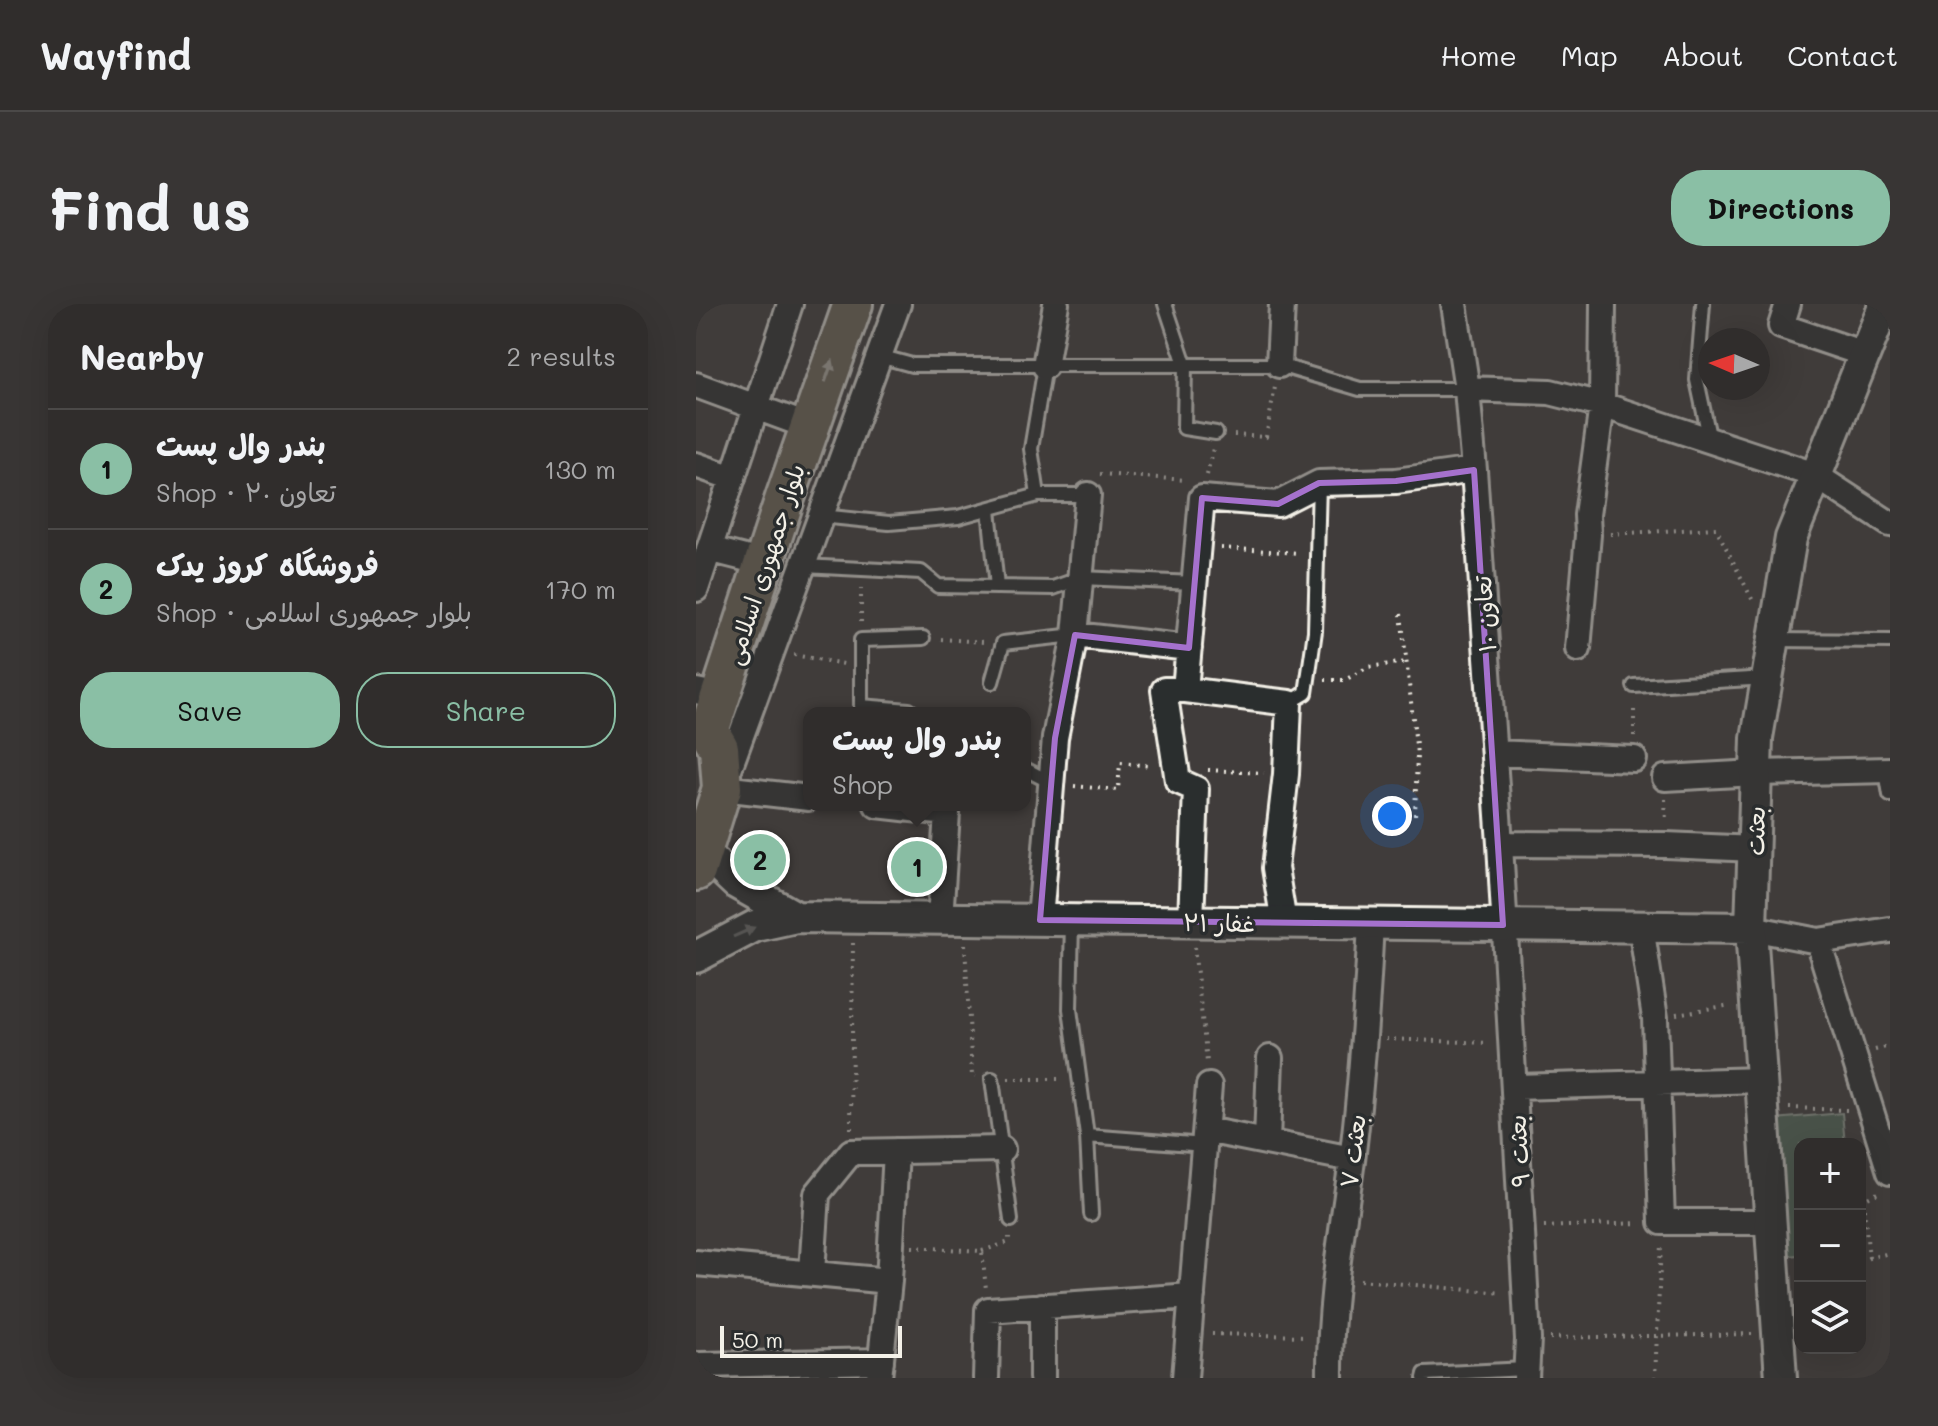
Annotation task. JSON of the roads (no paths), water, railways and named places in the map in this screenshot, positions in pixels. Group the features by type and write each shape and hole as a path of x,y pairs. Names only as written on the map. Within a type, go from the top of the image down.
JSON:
{"main road":[{"name":"بلوار جمهوری اسلامی","path":"699,861 722,788 719,748 705,715 764,563 853,304"}],"street":[{"path":"696,589 790,304"},
{"path":"803,797 722,788 898,304"},
{"path":"1045,366 1056,304"},
{"path":"1279,365 1282,304"},
{"name":"تعاون ۱۰","path":"1454,304 1467,389 1474,470 1503,925"},
{"path":"1578,649 1587,515 1602,405 1603,304"},
{"path":"1788,304 1781,326 1864,354"},
{"name":"بعثت","path":"1781,1378 1751,928 1757,738 1791,538 1885,304"},
{"path":"696,385 810,427"},
{"path":"1467,389 1550,392 1602,405 1815,475 1890,524"},
{"path":"696,465 733,478"},
{"path":"1185,690 1204,489 1278,504 1319,483 1396,481 1474,470"},
{"path":"1040,920 1055,738 1075,635 1088,495"},
{"path":"709,549 764,563"},
{"path":"1075,635 1189,648"},
{"path":"1191,921 1196,789 1178,781 1164,690 1289,703 1286,774 1275,868 1284,923"},
{"path":"1494,753 1634,759"},
{"path":"1665,778 1756,773 1889,779"},
{"path":"930,811 947,813 952,919"},
{"path":"1500,844 1755,849"},
{"path":"699,861 796,917"},
{"name":"غفار ۲۱","path":"696,957 755,926 796,917 1751,928"},
{"name":"بعثت ۷","path":"1330,1378 1329,1336 1335,1278 1366,1039 1371,923"},
{"name":"بعثت ۹","path":"1503,925 1528,1339 1526,1374"},
{"path":"1641,926 1655,1018 1662,1222 1770,1222"},
{"path":"1751,928 1818,941 1890,930"},
{"path":"1818,941 1890,1172"},
{"path":"1267,1142 1270,1058"},
{"path":"1515,1087 1659,1081 1762,1094"},
{"path":"1185,1378 1209,1086"},
{"path":"1205,1138 1267,1142 1352,1159"},
{"path":"812,1273 817,1194 851,1152 1002,1149"},
{"path":"699,1378 700,1365 880,1369 889,1281 896,1151"},
{"path":"696,1263 889,1281"},
{"path":"986,1378 988,1310 1192,1296"},
{"path":"1042,1306 1042,1378"}],"lane":[{"path":"1165,304 1185,364 1184,428 1216,433"},
{"path":"1703,304 1697,380 1710,441"},
{"path":"879,356 912,365 1279,365 1360,389 1467,389"},
{"path":"1038,495 1031,449 1045,366"},
{"path":"1289,703 1306,693 1315,631 1319,483"},
{"path":"821,516 889,523 958,517 1038,495 1088,495"},
{"path":"989,509 997,587"},
{"path":"803,566 921,572 938,586 1053,588 1081,578 1195,583"},
{"path":"992,682 1003,643 1075,635"},
{"path":"873,707 861,706 861,640 923,638"},
{"path":"1773,640 1890,641"},
{"path":"1634,686 1767,678"},
{"path":"1031,772 1052,783"},
{"path":"1072,920 1070,1009 1087,1136 1091,1214"},
{"path":"992,1079 1011,1220"},
{"path":"1087,1136 1205,1138"},
{"path":"1424,1378 1425,1374 1526,1374"}],"place":[{"name":"فروشگاه کروز یدک","path":"760,860"},
{"name":"بندر وال پست","path":"917,867"}]}
